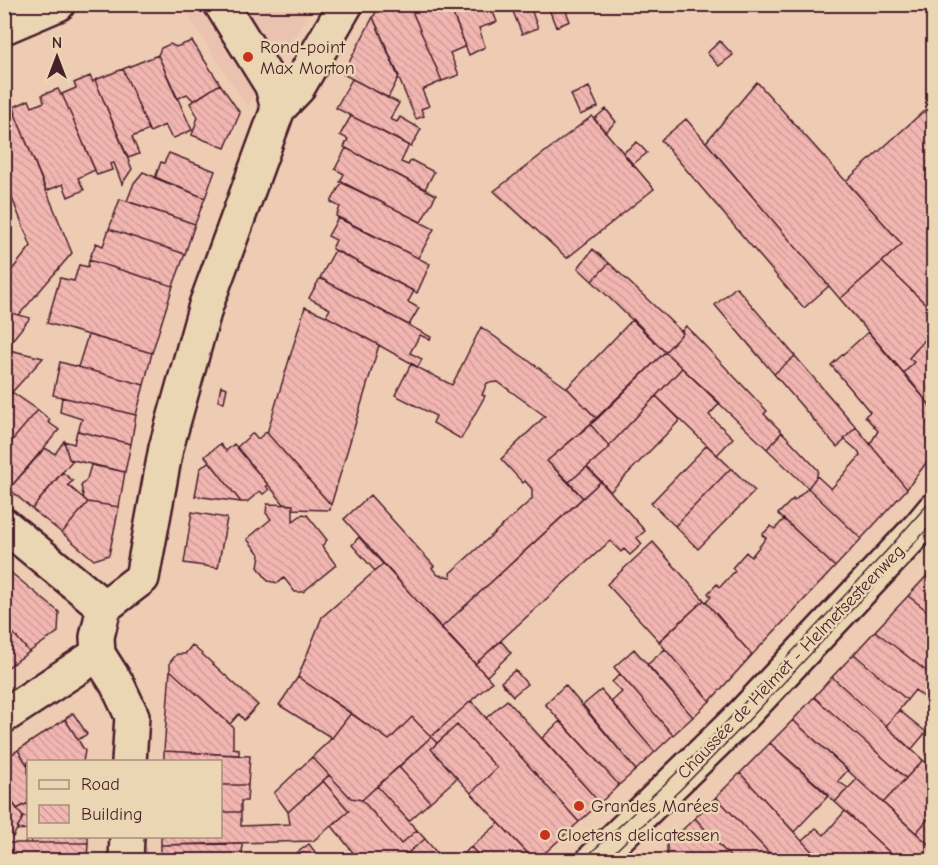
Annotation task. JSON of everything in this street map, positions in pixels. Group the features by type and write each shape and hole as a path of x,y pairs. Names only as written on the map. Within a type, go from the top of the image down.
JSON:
{"street":[{"path":"4,27 58,4"},
{"path":"221,4 272,86 278,109"},
{"path":"129,760 132,716 117,684 98,654 97,637 104,607 142,578 166,448 207,305 278,109 297,89 346,4"},
{"name":"Chaussée de Helmet - Helmetsesteenweg","path":"602,858 743,715 920,527 933,510"},
{"path":"4,525 104,607"},
{"path":"4,716 98,654"},
{"path":"126,861 127,838"}],"shaded area":[{"name":"Rond-point Max Morton","path":"180,5 315,5 247,107"}],"building":[{"path":"381,4 409,4 442,81 422,90 429,106 421,109 424,116 416,119 373,17"},
{"path":"409,4 449,4 466,46 450,53 459,75 442,81"},
{"path":"449,4 490,4 497,22 479,28 485,47 469,55"},
{"path":"509,4 529,4 538,28 522,34"},
{"path":"547,4 563,4 570,21 556,27"},
{"path":"373,17 399,76 388,98 343,74"},
{"path":"192,41 220,84 194,101 187,94 177,99 158,55 161,48 170,44 176,47"},
{"path":"720,41 733,55 719,66 707,53"},
{"path":"158,55 192,130 174,138 171,137 165,125 150,132 123,69"},
{"path":"123,69 149,130 132,137 139,154 128,158 95,80"},
{"path":"90,76 93,82 95,80 132,169 122,184 114,163 110,164 112,170 97,175 62,94 76,88 74,83"},
{"path":"352,79 399,103 390,119 397,122 400,117 421,129 411,147 336,108"},
{"path":"757,82 902,244 840,299 706,142"},
{"path":"220,84 240,113 225,148 192,135 198,117 190,103"},
{"path":"589,87 598,107 580,115 571,95"},
{"path":"58,89 95,170 78,178 84,190 68,197 63,184 46,191 14,107 29,100 32,107 44,102 42,95"},
{"path":"934,102 934,312 882,262 902,244 846,181"},
{"path":"606,109 616,122 605,132 594,119"},
{"path":"15,114 72,253 19,315 7,312 4,304 4,273 11,271 31,246 10,193 4,196 4,118"},
{"path":"351,116 409,145 401,162 408,165 411,160 434,172 425,189 344,147 348,139 340,135"},
{"path":"592,116 654,189 567,258 494,191"},
{"path":"686,119 829,286 804,308 661,140"},
{"path":"637,142 647,153 632,165 623,153"},
{"path":"346,148 436,195 421,222 340,182 344,174 335,169"},
{"path":"169,153 215,171 205,198 155,178 161,162 164,163"},
{"path":"143,172 205,198 195,224 127,201 134,183"},
{"path":"342,182 434,229 418,258 336,216 340,207 331,202"},
{"path":"120,199 195,224 185,254 109,229"},
{"path":"338,218 430,264 417,293 332,249 336,240 328,236"},
{"path":"109,229 185,254 173,286 89,260 96,243 103,246"},
{"path":"593,249 609,263 592,281 578,268"},
{"path":"335,250 414,291 408,302 419,308 409,325 320,278"},
{"path":"89,260 173,286 152,353 47,323 60,278 74,281 79,265 88,267"},
{"path":"882,262 934,312 934,339 929,335 909,358 914,362 904,373 840,299"},
{"path":"609,263 683,333 665,352 592,281"},
{"path":"320,278 431,337 430,340 420,335 410,353 422,359 418,367 326,316 330,309 309,298"},
{"path":"736,287 795,356 774,374 715,305"},
{"path":"305,307 379,345 331,505 267,433"},
{"path":"7,312 30,318 5,349 43,358 4,401 4,314"},
{"path":"633,319 665,352 597,419 567,388"},
{"path":"686,326 767,411 764,414 782,432 767,449 665,352 683,333 681,332"},
{"path":"481,327 567,388 597,419 547,461 583,498 441,628 344,519 370,495 434,566 432,568 438,575 451,577 450,573 532,499 532,489 525,481 523,483 501,459 545,416 498,382 487,383 482,395 485,396 461,439 433,423 436,416 395,395 411,364 452,385"},
{"path":"868,332 934,410 934,452 907,489 870,444 878,431 865,416 870,412 831,365"},
{"path":"88,335 152,353 144,385 78,367"},
{"path":"929,335 934,339 934,410 904,373 914,362 909,358"},
{"path":"665,352 682,368 609,446 590,424"},
{"path":"795,356 856,427 837,447 774,374"},
{"path":"60,362 144,385 136,415 53,395"},
{"path":"682,368 720,403 709,415 733,438 717,455 656,396"},
{"path":"221,386 227,388 224,402 218,401"},
{"path":"12,392 38,410 4,450 4,401"},
{"path":"656,396 680,420 610,492 587,467 610,447"},
{"path":"62,397 136,415 131,444 78,431 82,419 60,412"},
{"path":"38,410 59,430 9,489 4,486 4,450"},
{"path":"590,424 610,447 569,482 547,461"},
{"path":"856,427 907,489 861,539 808,488 817,476 831,489 860,456 859,452 844,439"},
{"path":"77,431 131,444 125,472 69,459 64,441 74,444"},
{"path":"266,432 331,505 330,510 293,509 293,505 284,504 237,447 253,433 258,439"},
{"path":"782,432 818,470 817,476 808,488 767,449"},
{"path":"64,441 69,459 72,461 32,509 9,489 45,448 55,454"},
{"path":"220,444 226,451 234,444 268,485 266,486 269,490 263,494 260,491 247,502 241,502 205,456"},
{"path":"707,445 731,468 675,526 651,503"},
{"path":"209,461 241,502 195,496 200,469"},
{"path":"91,465 125,472 119,507 88,502 84,499 81,486 87,479"},
{"path":"587,467 601,481 583,498 569,482"},
{"path":"731,468 755,491 698,549 675,526"},
{"path":"62,472 73,481 68,485 88,502 62,533 32,509"},
{"path":"601,481 645,531 637,538 642,544 630,555 624,549 621,552 610,541 475,664 441,628"},
{"path":"808,488 861,539 835,567 778,514"},
{"path":"88,502 119,507 109,555 94,560 62,533"},
{"path":"267,504 293,505 293,521 303,514 307,515 327,540 322,546 336,565 303,592 295,592 284,578 278,583 268,581 258,567 260,555 247,539 271,519 266,513"},
{"path":"192,512 227,518 218,568 184,563"},
{"path":"784,519 835,567 752,655 706,602 711,597 708,593 717,584 720,587 735,571 732,568 746,552 751,557 766,538 762,535 771,526 775,529"},
{"path":"359,537 383,564 375,571 352,545"},
{"path":"653,542 704,600 659,641 607,584"},
{"path":"383,564 492,682 431,737 412,717 389,740 298,677 322,617"},
{"path":"4,567 59,612 58,632 29,652 4,622"},
{"path":"934,568 934,616 908,596"},
{"path":"908,596 934,616 934,677 875,631"},
{"path":"704,600 752,655 710,701 659,642"},
{"path":"4,622 29,652 4,670"},
{"path":"875,631 934,677 934,705 915,690 907,700 854,654"},
{"path":"501,641 511,653 487,676 475,664"},
{"path":"192,645 258,705 244,720 239,714 230,724 170,670 170,662 177,654 185,654"},
{"path":"634,649 693,717 673,735 614,667"},
{"path":"665,649 710,701 693,717 647,665"},
{"path":"854,654 907,700 886,726 832,677"},
{"path":"170,670 233,727 233,748 239,749 239,755 164,751"},
{"path":"515,670 527,684 513,696 501,682"},
{"path":"620,674 673,735 655,752 611,702 622,692 612,682"},
{"path":"298,677 351,713 332,738 279,705"},
{"path":"832,677 923,760 906,778 814,697"},
{"path":"565,685 636,770 619,785 545,704"},
{"path":"601,690 655,752 636,770 583,705"},
{"path":"814,697 906,778 883,803 793,720"},
{"path":"507,700 600,803 579,822 486,718"},
{"path":"471,701 579,822 537,860 534,860 471,793 497,768 457,725 437,743 431,737"},
{"path":"899,710 926,732 911,750 886,726"},
{"path":"73,713 87,734 78,740 65,719"},
{"path":"351,713 389,740 412,717 431,737 362,800 351,798 312,757 332,738"},
{"path":"65,719 85,751 83,760 27,760 27,764 18,750"},
{"path":"793,720 848,770 838,781 848,788 835,802 770,743"},
{"path":"560,721 619,785 600,803 542,738"},
{"path":"457,725 497,768 471,793 431,749"},
{"path":"431,737 437,743 431,749 457,778 430,802 399,767"},
{"path":"770,743 829,795 794,832 740,773"},
{"path":"18,750 27,764 27,804 17,809 4,790 4,759"},
{"path":"164,751 250,756 248,785 222,785 222,760 164,760"},
{"path":"312,757 329,775 288,812 274,793"},
{"path":"923,760 934,769 934,812 916,833 883,803"},
{"path":"399,767 430,802 409,821 377,786"},
{"path":"740,773 820,860 777,860 716,797"},
{"path":"329,775 351,798 362,800 401,844 417,830 425,839 399,860 359,860 332,826 349,811 323,781"},
{"path":"857,779 934,849 934,860 898,860 835,802"},
{"path":"323,781 349,811 313,841 161,845 161,838 222,838 222,812 241,812 241,826 290,824 288,812"},
{"path":"222,785 248,785 247,801 241,801 241,812 222,812"},
{"path":"377,786 417,830 401,844 362,800"},
{"path":"4,790 23,817 13,837 4,826"},
{"path":"716,797 777,860 733,860 695,818"},
{"path":"27,804 27,817 23,817 17,809"},
{"path":"845,811 898,860 820,860 802,841 816,828 824,835"},
{"path":"934,812 934,849 916,833"},
{"path":"23,817 27,817 27,829 17,830"},
{"path":"695,818 733,860 671,860 667,857 667,844"},
{"path":"499,823 534,860 483,860 471,847"},
{"path":"32,838 88,838 88,843 31,843"},
{"path":"425,839 443,860 399,860"},
{"path":"9,843 88,843 87,860 4,860"},
{"path":"242,844 243,860 161,860 161,845"},
{"path":"309,844 321,860 287,860"},
{"path":"471,847 483,860 456,860"}],"tram line":[{"path":"583,860 701,749 934,497"},
{"path":"606,860 744,725 934,522"}],"place":[{"name":"Rond-point Max Morton","path":"248,57"},
{"name":"Grandes Marées","path":"579,806"},
{"name":"Cloetens delicatessen","path":"545,835"}]}
